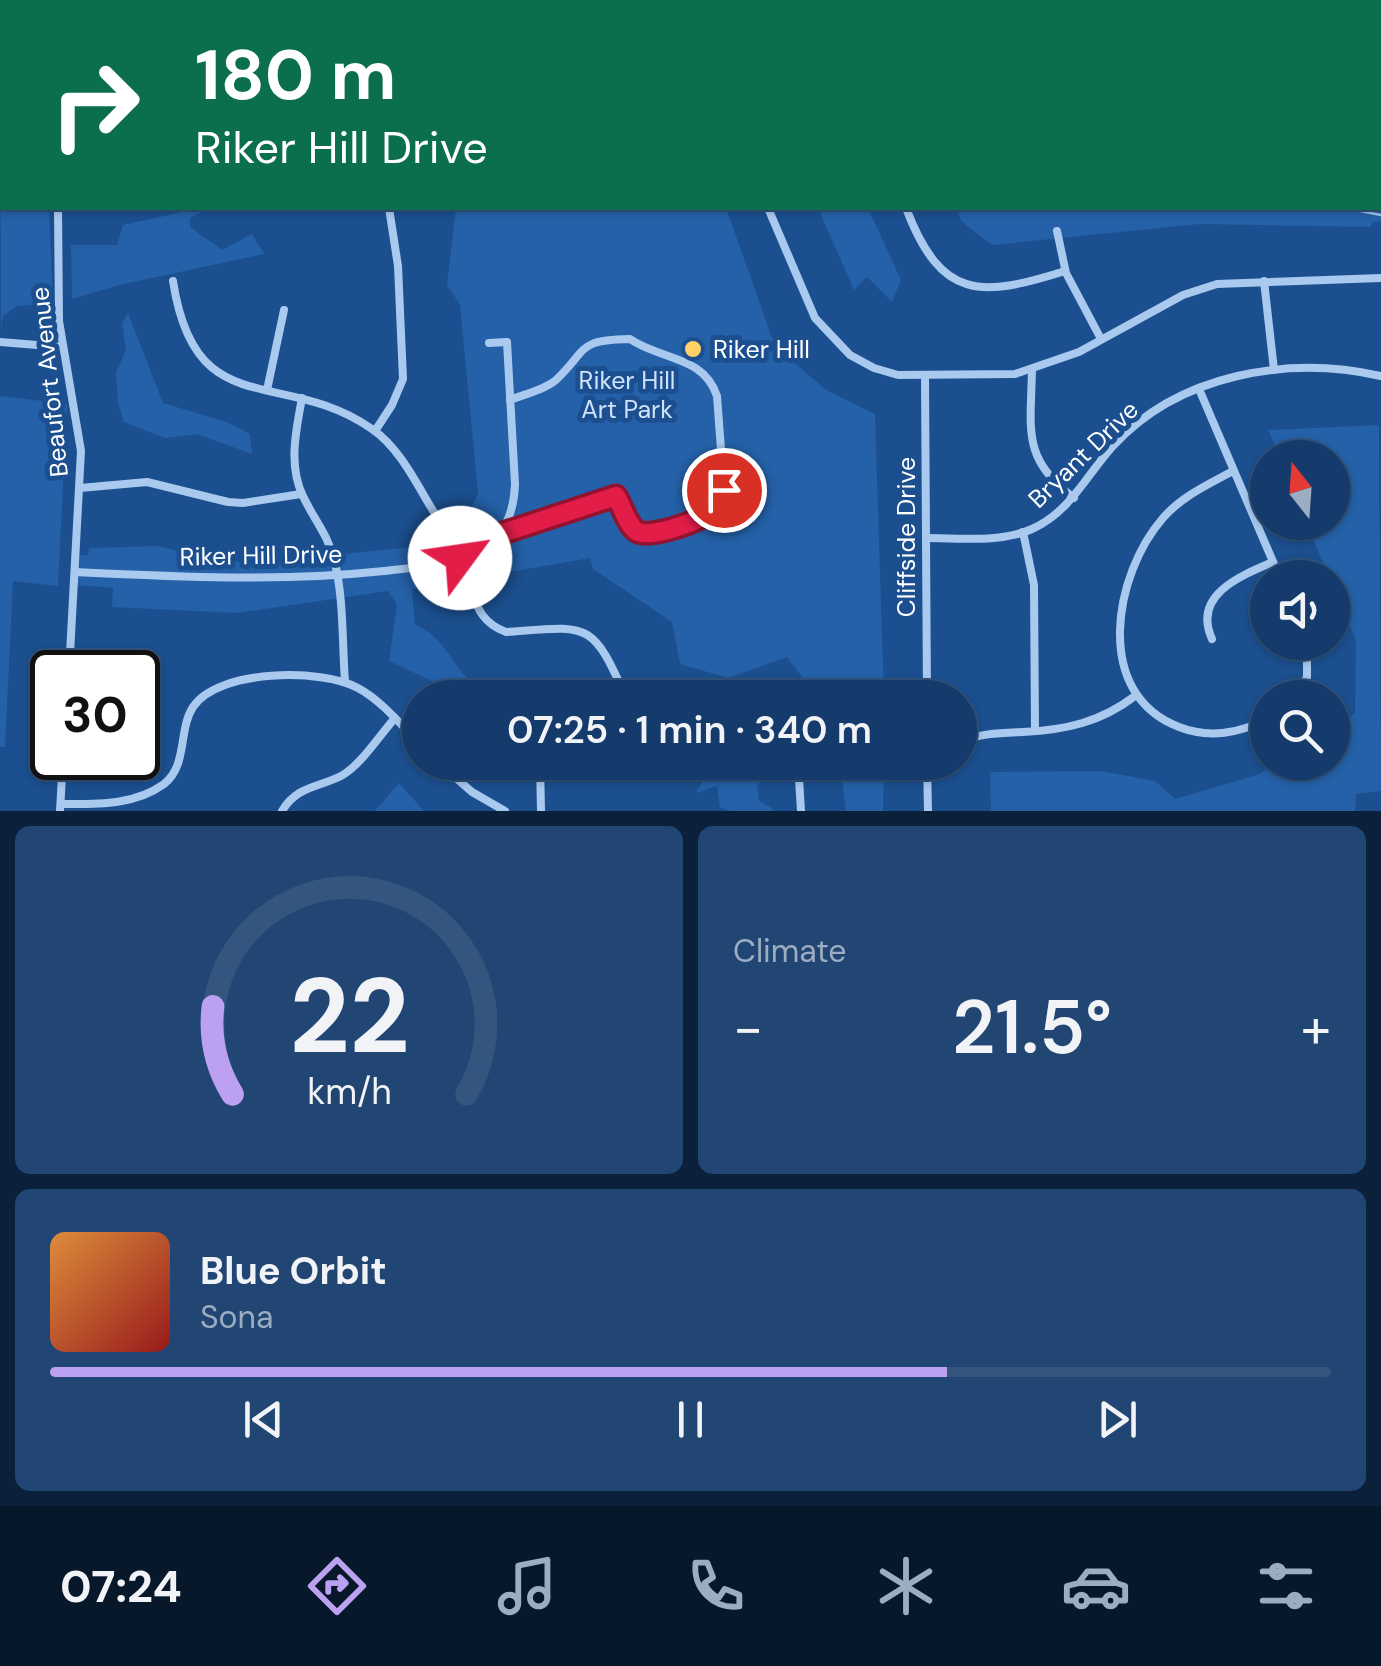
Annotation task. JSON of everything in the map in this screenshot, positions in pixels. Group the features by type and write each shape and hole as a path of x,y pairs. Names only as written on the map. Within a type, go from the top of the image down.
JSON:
{"street":[{"name":"Beaufort Avenue","path":"58,210 62,346 82,451 70,650"},
{"path":"374,431 392,406 403,379 398,266 389,210"},
{"path":"769,210 805,300 836,344 863,363 885,372 1003,375 1080,352 1200,288 1381,278"},
{"path":"907,210 928,257 968,285 1003,288 1065,271"},
{"path":"1057,231 1065,271 1101,340"},
{"path":"174,281 186,332 201,360 218,375 350,415 374,431 396,454 450,536"},
{"path":"1264,282 1274,370"},
{"path":"267,390 284,310"},
{"name":"Riker Hill Drive","path":"75,572 305,579 444,564 483,548 500,534 616,496 632,528 650,534 691,523 706,514 724,490 717,396 706,375 682,359 642,347 630,338 592,342 576,354 554,382 510,400"},
{"path":"0,342 62,346"},
{"path":"489,343 508,342 514,504 500,534"},
{"name":"Bryant Drive","path":"926,538 1023,532 1074,498 1102,458 1132,428 1160,408 1199,389 1274,370 1334,368 1381,376"},
{"path":"1032,369 1033,447 1048,478 1074,498"},
{"name":"Cliffside Drive","path":"925,376 927,680"},
{"path":"1199,389 1272,560"},
{"path":"302,398 294,449 301,494 327,538 338,576 345,682"},
{"path":"1234,471 1172,508 1144,544 1122,600 1120,633 1124,665 1136,696 1164,720 1194,732 1228,734 1250,726"},
{"path":"80,488 146,482 243,503 301,494"},
{"path":"1023,532 1034,585 1036,732"},
{"path":"1212,639 1206,622 1212,600 1238,577 1250,572"},
{"path":"470,589 482,617 506,632 572,629 589,635 604,648 618,680"},
{"path":"63,780 61,807 104,804 162,786 176,770 192,708 219,686 243,679 276,676 345,682 370,695 402,725"},
{"path":"977,736 1086,724 1136,696"},
{"path":"282,811 308,786 341,776 395,718"},
{"path":"458,780 505,811"},
{"path":"540,780 541,811"},
{"path":"799,780 801,811"},
{"path":"927,780 928,811"}],"green space":[{"path":"1,210 49,210 53,303 17,306 3,316 1,331"},
{"path":"205,210 190,218 190,227 222,250 252,234 264,254 72,299 71,245 117,245 123,225"},
{"name":"Riker Hill Art Park","path":"456,210 727,210 775,346 826,390 875,414 883,680 804,680 787,657 728,678 680,664 672,622 593,569 590,558 412,589 415,625 438,640 471,680 430,680 389,661 397,605 388,591 237,613 112,607 113,588 76,585 78,555 88,555 89,548 158,546 220,561 262,562 454,543 478,494 460,305 447,285"},
{"path":"819,210 869,210 901,280 892,302 867,277 854,290"},
{"path":"957,210 1381,210 1381,221 1370,227 1200,224 992,245 962,222"},
{"path":"128,313 163,403 227,422 250,434 252,454 197,434 165,438 124,422 116,372 126,350 122,324"},
{"path":"0,396 67,404 58,586 13,581 5,747 0,747"},
{"path":"1379,425 1381,791 1356,794 1355,811 991,811 990,772 1101,771 1155,781 1175,799 1250,777 1350,780 1356,641 1350,627 1350,560 1322,560 1313,540 1350,540 1350,440 1272,440 1268,430"},
{"path":"704,780 760,780 759,801 772,808 720,808 717,786 696,793"},
{"path":"842,780 884,780 883,811 846,811"},
{"path":"399,783 424,811 375,811"}],"waterway":[{"path":"1355,210 1381,215"}],"place":[{"name":"Riker Hill","path":"693,349"}],"route":[{"path":"460,558 483,548 500,534 616,496 632,528 650,534 691,523 706,514 724,490"}]}
